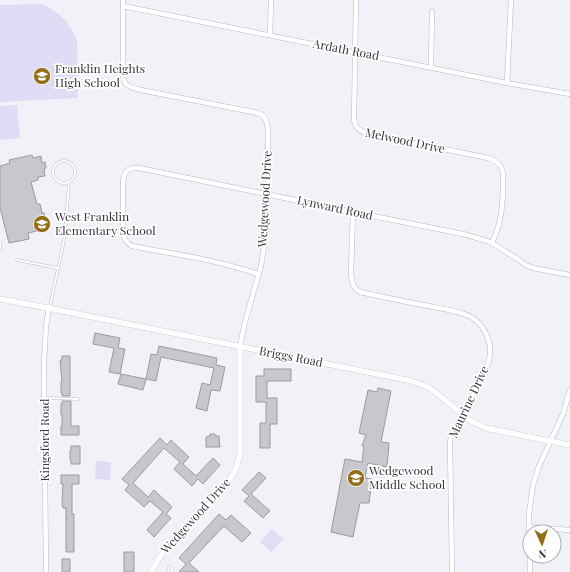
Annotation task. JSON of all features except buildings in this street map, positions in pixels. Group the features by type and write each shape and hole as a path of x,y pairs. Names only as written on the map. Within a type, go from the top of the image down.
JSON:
{"street":[{"name":"Wedgewood Drive","path":"123,0 123,79 128,86 262,115 267,121 268,131 268,195 266,234 261,266 245,322 240,346 240,452 236,468 231,479 221,492 165,549 156,562 152,572"},
{"path":"270,35 271,0"},
{"name":"Melwood Drive","path":"356,0 354,120 356,126 360,131 366,133 488,158 496,161 503,170 503,178 501,215 492,243"},
{"path":"507,83 511,0"},
{"name":"Ardath Road","path":"123,6 507,83 570,94"},
{"path":"431,67 432,12"},
{"name":"Lynward Road","path":"258,274 233,266 132,246 126,242 124,238 124,175 128,170 135,168 463,234 492,243 533,268 570,275"},
{"name":"Maurine Drive","path":"353,212 351,273 355,289 360,292 456,311 474,318 486,333 489,343 489,362 451,436 452,572"},
{"name":"Briggs Road","path":"0,299 415,382 434,391 469,420 486,428 570,445"},
{"name":"Kingsford Road","path":"46,572 44,363 46,326 49,308"},
{"path":"529,524 533,486 539,466 563,414 570,390"}],"lane":[{"path":"49,308 64,235 69,182 75,177 74,165 68,161 57,162 53,169 53,176 58,182 69,182"},
{"path":"0,243 0,248"},
{"path":"17,260 57,268"},
{"path":"44,398 78,399"},
{"path":"168,572 170,568"}],"shaded area":[{"path":"42,4 59,14 72,29 75,35 77,41 78,98 0,102 0,5"},
{"path":"17,105 20,138 0,140 0,106"},
{"path":"96,461 111,462 110,480 95,479"},
{"path":"272,529 283,539 271,552 260,542"}],"place":[{"name":"Franklin Heights High School","path":"42,76"},
{"name":"West Franklin Elementary School","path":"42,224"},
{"name":"Wedgewood Middle School","path":"356,478"}]}
